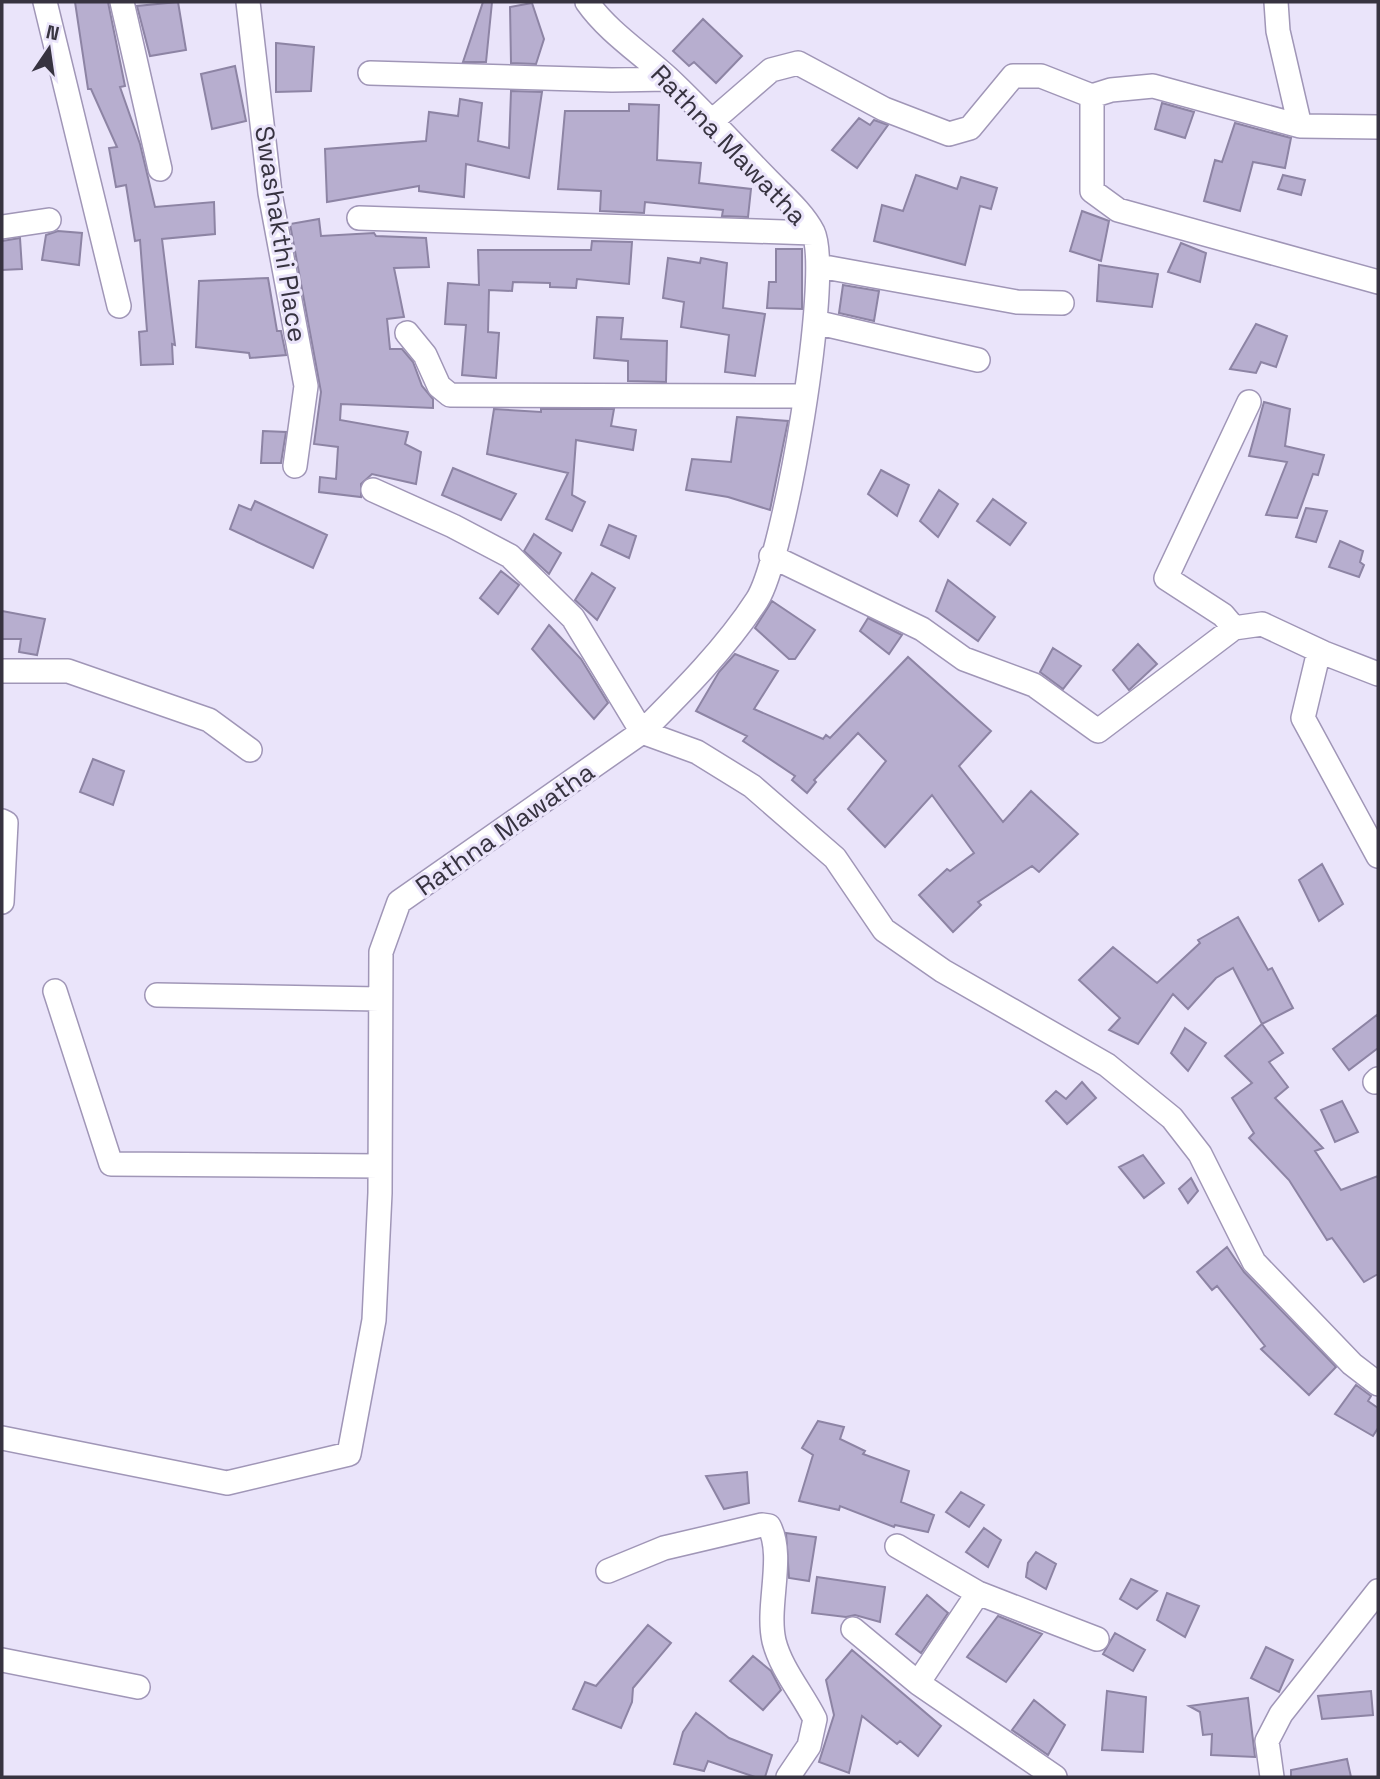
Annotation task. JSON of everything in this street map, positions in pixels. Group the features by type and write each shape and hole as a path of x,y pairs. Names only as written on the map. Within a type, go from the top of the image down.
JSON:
{"street":[{"path":"45,2 119,306"},
{"path":"122,2 160,169"},
{"name":"Swashakthi Place","path":"248,2 270,193 306,386 295,466"},
{"name":"Rathna Mawatha","path":"2,1438 227,1483 349,1454 374,1320 380,1166 381,952 399,902 642,732 675,698 758,598 795,467 815,323 819,265 813,233 795,208 711,122 668,79 598,18 587,2"},
{"path":"1276,2 1278,30 1300,126"},
{"path":"711,122 771,70 798,63 884,109 949,134 970,128 1013,76 1041,76 1092,96 1111,90 1153,86 1300,126 1378,127"},
{"path":"370,73 612,80 668,79"},
{"path":"1092,96 1091,191 1118,210 1378,282"},
{"path":"359,218 813,233"},
{"path":"2,227 49,220"},
{"path":"819,265 1017,302 1062,303"},
{"path":"815,323 978,360"},
{"path":"408,332 425,355 439,386 450,395 804,396"},
{"path":"1234,628 1223,615 1166,578 1248,402"},
{"path":"373,490 453,526 510,556 573,618 642,732 697,752 752,786 835,858 884,930 975,990 1107,1065 1172,1118 1200,1154 1254,1262 1352,1364 1378,1384"},
{"path":"771,556 922,629 964,659 1034,685 1098,731 1234,628 1262,624 1319,651 1378,674"},
{"path":"1319,651 1303,719 1378,856"},
{"path":"2,671 68,670 209,720 250,750"},
{"path":"2,821 6,823 2,902"},
{"path":"55,991 111,1164 380,1166"},
{"path":"157,995 379,999"},
{"path":"608,1571 664,1548 762,1525 769,1526 775,1538 771,1613 774,1640 785,1668 815,1719 809,1746 788,1777"},
{"path":"897,1546 978,1593 1097,1639"},
{"path":"1272,1777 1267,1741 1281,1714 1378,1591"},
{"path":"918,1683 978,1593"},
{"path":"853,1629 918,1683 1055,1777"},
{"path":"2,1660 138,1687"}],"building":[{"path":"75,2 108,2 125,86 120,87 140,144 155,207 214,202 215,234 162,239 175,345 172,344 173,364 141,365 139,332 147,331 140,240 135,241 126,185 116,187 109,148 117,147 91,89 88,89"},
{"path":"178,2 186,50 150,56 137,6"},
{"path":"483,2 492,2 486,62 463,62"},
{"path":"532,3 544,39 536,64 511,63 510,7"},
{"path":"703,19 742,56 716,83 694,62 689,66 673,51"},
{"path":"276,43 314,47 311,91 276,92"},
{"path":"235,66 246,121 212,129 201,74"},
{"path":"511,91 542,92 529,178 466,164 464,197 419,191 419,186 327,202 325,149 426,141 429,112 458,116 460,99 482,103 478,141 509,148"},
{"path":"1162,103 1194,112 1185,138 1155,129"},
{"path":"629,104 659,105 657,160 701,163 699,183 751,189 748,217 722,216 723,210 645,202 644,213 600,211 601,191 558,189 565,111 629,111"},
{"path":"859,118 870,125 874,120 888,125 857,168 832,150"},
{"path":"1235,123 1291,138 1285,168 1253,162 1240,211 1204,201 1215,160 1222,162"},
{"path":"916,175 957,189 961,177 997,188 991,209 980,206 965,265 874,241 882,205 903,211"},
{"path":"1283,175 1305,180 1301,195 1278,189"},
{"path":"1082,211 1109,221 1101,261 1070,251"},
{"path":"319,219 321,236 374,233 376,236 426,238 429,267 394,268 404,317 387,319 390,349 402,349 413,362 422,386 433,399 433,408 341,404 340,420 408,432 405,444 421,452 416,484 372,474 361,484 361,497 319,492 320,477 336,479 338,447 314,444 321,392 290,224"},
{"path":"58,231 82,233 79,265 42,260 46,235"},
{"path":"20,238 22,269 2,270 2,241"},
{"path":"592,241 632,242 629,284 577,279 576,288 550,287 550,283 513,282 512,291 489,290 488,332 499,333 496,378 462,375 466,325 445,324 448,283 479,285 478,250 591,250"},
{"path":"1181,243 1206,253 1200,282 1168,272"},
{"path":"776,249 802,249 802,309 767,308 769,282 776,282"},
{"path":"668,258 700,263 701,258 727,263 723,308 765,314 755,376 725,372 729,335 681,327 684,302 663,298"},
{"path":"1099,265 1158,274 1152,307 1097,301"},
{"path":"268,278 277,331 281,331 286,355 250,358 249,353 196,347 199,281"},
{"path":"843,285 879,291 874,321 839,313"},
{"path":"597,317 623,318 621,339 667,341 666,382 628,381 628,361 594,358"},
{"path":"1256,324 1287,336 1276,367 1261,362 1256,373 1230,369"},
{"path":"1264,402 1290,409 1285,446 1324,455 1318,475 1313,474 1297,518 1266,515 1287,462 1249,456"},
{"path":"494,409 541,412 541,409 614,409 611,426 636,430 633,450 576,440 572,495 585,502 572,531 546,519 568,473 487,454"},
{"path":"737,417 788,421 770,510 728,497 686,490 692,459 731,462"},
{"path":"263,431 286,432 281,463 261,463"},
{"path":"453,468 516,494 501,520 442,495"},
{"path":"881,470 909,485 897,516 868,494"},
{"path":"939,490 958,504 938,537 920,521"},
{"path":"993,499 1026,523 1010,545 977,521"},
{"path":"255,501 327,535 313,568 230,529 239,505 251,510"},
{"path":"1306,508 1327,511 1316,542 1296,537"},
{"path":"609,525 636,536 629,558 601,545"},
{"path":"534,534 561,553 549,574 524,551"},
{"path":"1340,541 1363,551 1360,562 1364,565 1359,577 1329,567"},
{"path":"501,571 519,585 498,614 480,598"},
{"path":"592,573 615,588 597,620 575,600"},
{"path":"948,580 995,617 978,641 936,611"},
{"path":"772,601 815,630 795,659 789,659 755,628"},
{"path":"2,611 45,619 37,655 19,652 21,639 2,639"},
{"path":"868,618 902,635 889,654 860,631"},
{"path":"549,625 581,659 608,703 594,719 532,649"},
{"path":"1138,644 1157,664 1129,690 1113,670"},
{"path":"1053,648 1081,666 1063,689 1040,672"},
{"path":"735,654 778,671 754,709 823,739 826,735 830,738 908,657 991,731 959,766 1003,822 1031,791 1078,834 1039,872 1032,866 978,902 981,905 953,932 919,895 947,869 950,871 974,853 932,795 885,847 848,809 886,761 858,733 814,780 816,782 807,793 792,780 795,776 743,741 747,736 696,711 719,672"},
{"path":"93,759 124,771 113,805 80,792"},
{"path":"1322,864 1343,904 1319,921 1299,880"},
{"path":"1238,917 1268,970 1272,968 1293,1008 1262,1024 1233,968 1216,978 1188,1009 1173,994 1138,1044 1109,1030 1120,1018 1079,980 1113,947 1157,983 1200,943 1198,940"},
{"path":"1378,1014 1378,1048 1349,1070 1333,1049"},
{"path":"1262,1024 1283,1053 1269,1062 1288,1087 1275,1098 1323,1148 1315,1151 1341,1190 1378,1176 1378,1274 1364,1282 1332,1238 1327,1240 1289,1180 1249,1138 1254,1133 1232,1098 1252,1083 1225,1056"},
{"path":"1185,1028 1206,1043 1188,1071 1171,1053"},
{"path":"1082,1082 1096,1098 1067,1124 1046,1101 1056,1091 1066,1099"},
{"path":"1342,1101 1358,1132 1335,1142 1321,1110"},
{"path":"1143,1155 1164,1183 1144,1198 1119,1167"},
{"path":"1191,1178 1198,1191 1188,1203 1179,1189"},
{"path":"1227,1247 1244,1272 1336,1367 1309,1395 1261,1349 1265,1346 1217,1286 1212,1290 1197,1272"},
{"path":"1356,1385 1371,1396 1368,1401 1378,1408 1378,1428 1373,1436 1335,1414"},
{"path":"818,1421 844,1427 840,1439 865,1451 863,1454 909,1471 901,1502 934,1515 928,1532 895,1525 894,1527 840,1506 839,1510 799,1501 813,1455 802,1448"},
{"path":"747,1472 749,1503 724,1509 706,1476"},
{"path":"961,1492 984,1505 969,1527 946,1512"},
{"path":"984,1528 1001,1540 988,1567 966,1552"},
{"path":"786,1533 816,1537 809,1581 789,1578"},
{"path":"1036,1552 1056,1564 1046,1589 1026,1577 1028,1563"},
{"path":"817,1577 885,1587 880,1622 855,1615 846,1617 812,1613"},
{"path":"1131,1579 1157,1591 1137,1609 1120,1599"},
{"path":"1167,1593 1199,1606 1185,1637 1157,1620"},
{"path":"927,1595 948,1613 921,1653 896,1634"},
{"path":"998,1616 1042,1634 1006,1682 967,1657"},
{"path":"648,1625 671,1643 633,1688 632,1702 621,1728 573,1709 585,1682 596,1686"},
{"path":"1115,1633 1145,1650 1133,1671 1103,1654"},
{"path":"1266,1647 1293,1660 1279,1692 1251,1678"},
{"path":"852,1650 941,1726 918,1756 900,1741 897,1744 862,1716 849,1773 819,1762 834,1715 826,1680"},
{"path":"753,1656 771,1671 781,1690 763,1710 730,1681"},
{"path":"1107,1691 1146,1697 1143,1752 1102,1750"},
{"path":"1371,1691 1373,1715 1322,1719 1318,1696"},
{"path":"1248,1698 1255,1757 1211,1755 1212,1734 1203,1735 1200,1712 1189,1706"},
{"path":"1034,1700 1065,1725 1048,1755 1012,1730"},
{"path":"696,1713 729,1738 772,1755 765,1777 755,1777 708,1761 704,1771 674,1764 683,1732"},
{"path":"1347,1759 1351,1777 1291,1777 1291,1770"}]}
